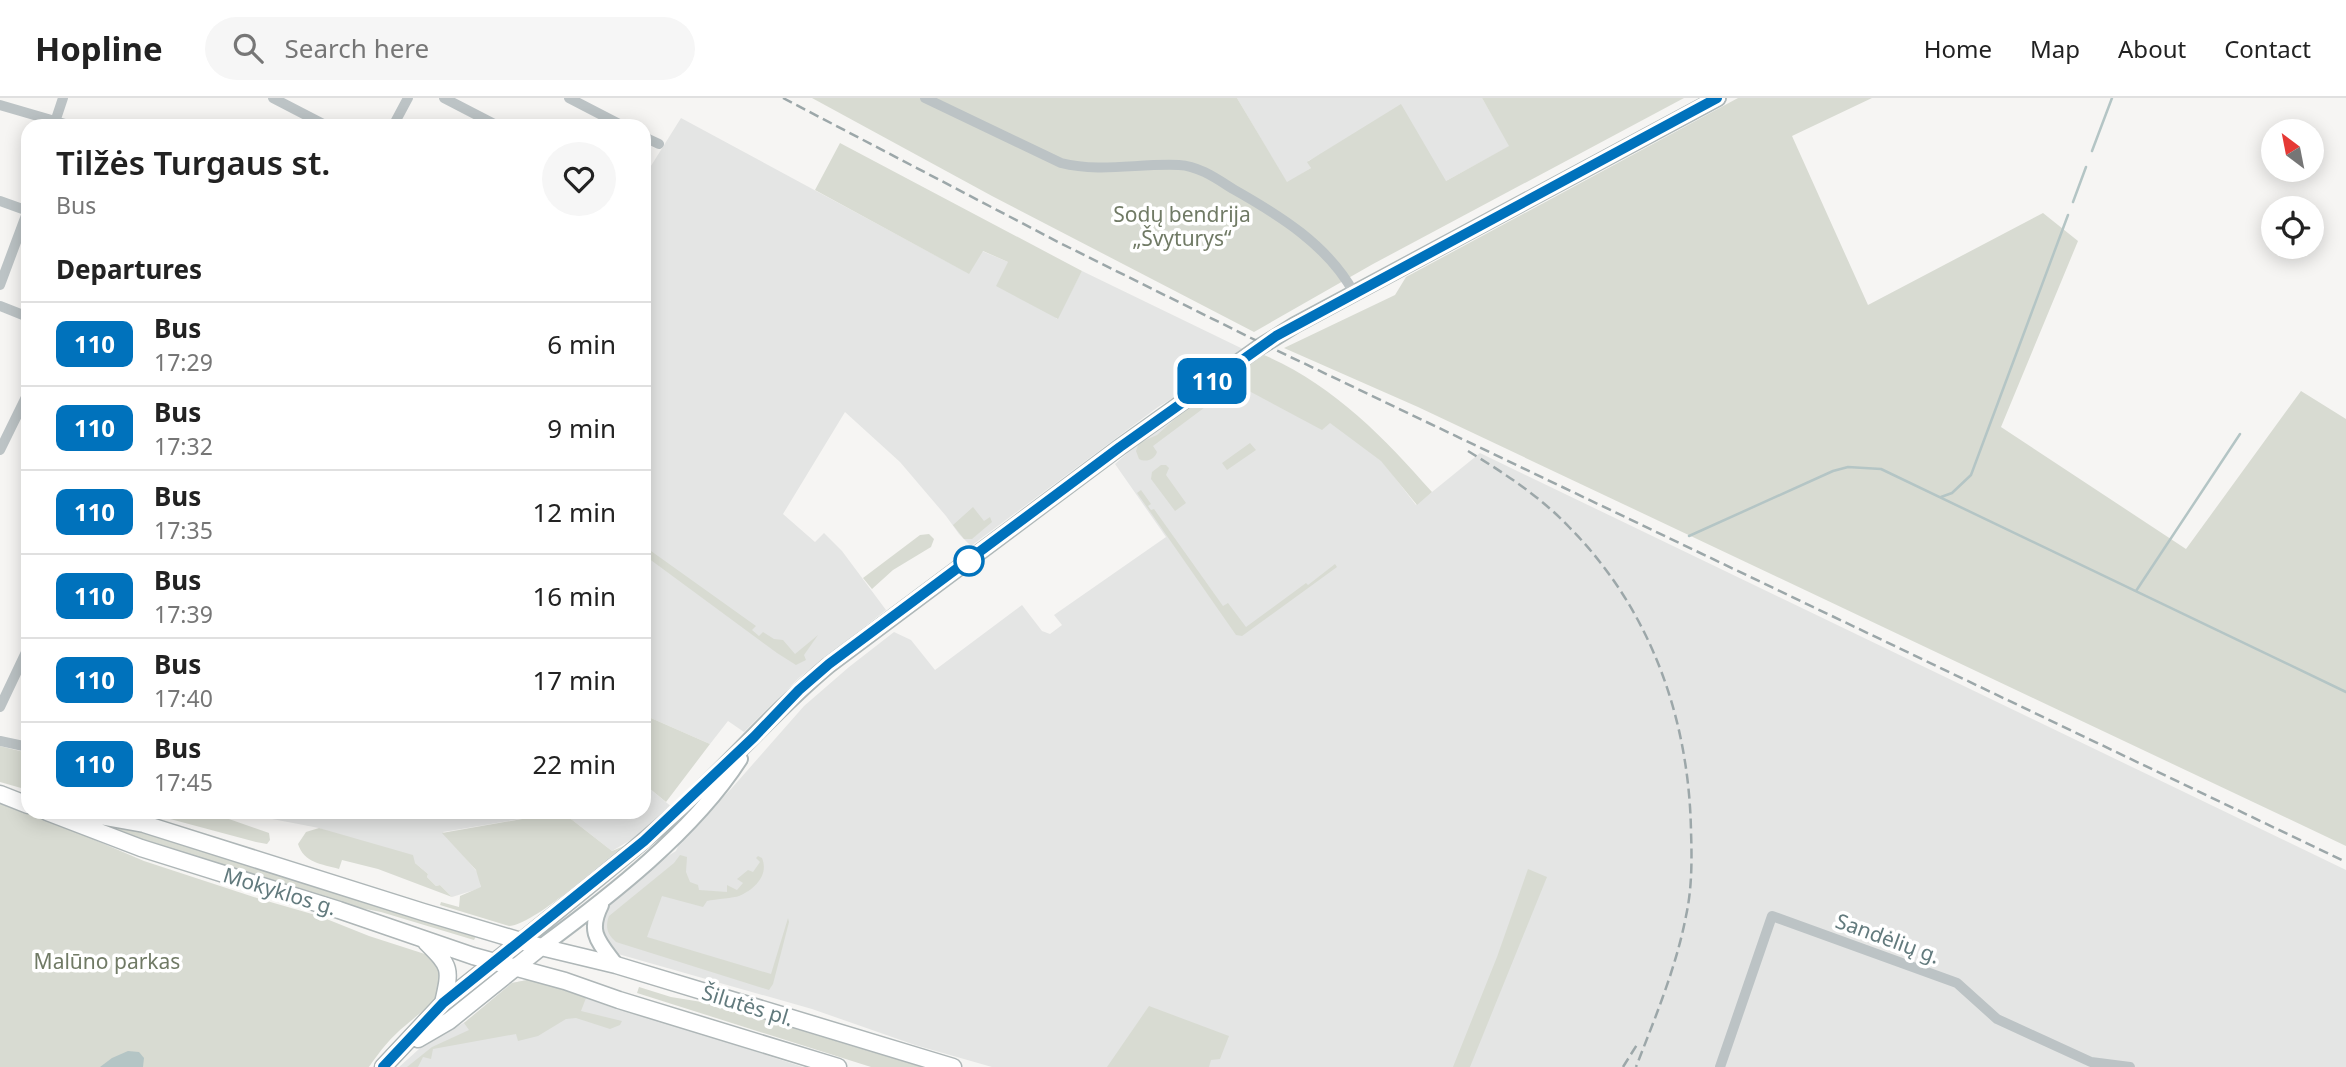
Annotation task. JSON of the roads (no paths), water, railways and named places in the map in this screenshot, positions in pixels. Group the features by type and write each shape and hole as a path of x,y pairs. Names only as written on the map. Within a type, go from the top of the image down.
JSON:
{"main road":[{"path":"383,1067 443,1003 644,841 829,664 1120,447 1264,344 1718,98"},
{"path":"404,1047 449,1021 541,947 603,902 704,805 730,775 754,737"},
{"path":"0,793 21,800"},
{"name":"Mokyklos g.","path":"65,819 141,848 514,968"},
{"name":"Mokyklos g.","path":"116,819 144,824 541,947"},
{"path":"603,902 594,919 598,941 616,965"},
{"path":"422,938 444,961 447,968 449,979 443,1003"},
{"name":"Šilutės pl.","path":"541,947 616,965 953,1067"},
{"name":"Šilutės pl.","path":"514,968 565,981 838,1067"}],"street":[{"path":"56,119 63,98"},
{"path":"273,98 314,119"},
{"path":"397,119 408,98"},
{"path":"444,98 484,119"},
{"path":"569,98 610,119"},
{"path":"925,98 1061,163 1079,167 1180,165 1201,171 1263,206 1313,242 1342,272 1354,293"},
{"path":"0,105 40,119"},
{"path":"651,140 659,144"},
{"path":"0,201 21,208"},
{"path":"0,285 21,230"},
{"path":"0,306 21,314"},
{"path":"0,450 21,407"},
{"path":"0,707 21,663"},
{"path":"0,741 21,746"},
{"name":"Sandėlių g.","path":"1720,1067 1772,916 1957,983 1997,1019 2091,1062 2130,1067"}],"waterway":[{"path":"2092,151 2112,98"},
{"path":"2073,202 2086,167"},
{"path":"1941,497 1952,493 1971,475 2068,215"},
{"path":"2136,591 2240,434"},
{"path":"1689,536 1833,471 1848,467 1881,469 2346,692"}],"railway":[{"path":"783,98 1060,243 1251,338 2346,862"},
{"path":"1468,451 1547,506 1598,560 1643,630 1660,667 1673,707 1689,789 1689,895 1671,974 1636,1067"},
{"path":"1623,1067 1638,1043"}],"park label":[{"name":"Sodų bendrija „Švyturys“","path":"1182,226"},
{"name":"Malūno parkas","path":"107,961"}]}
